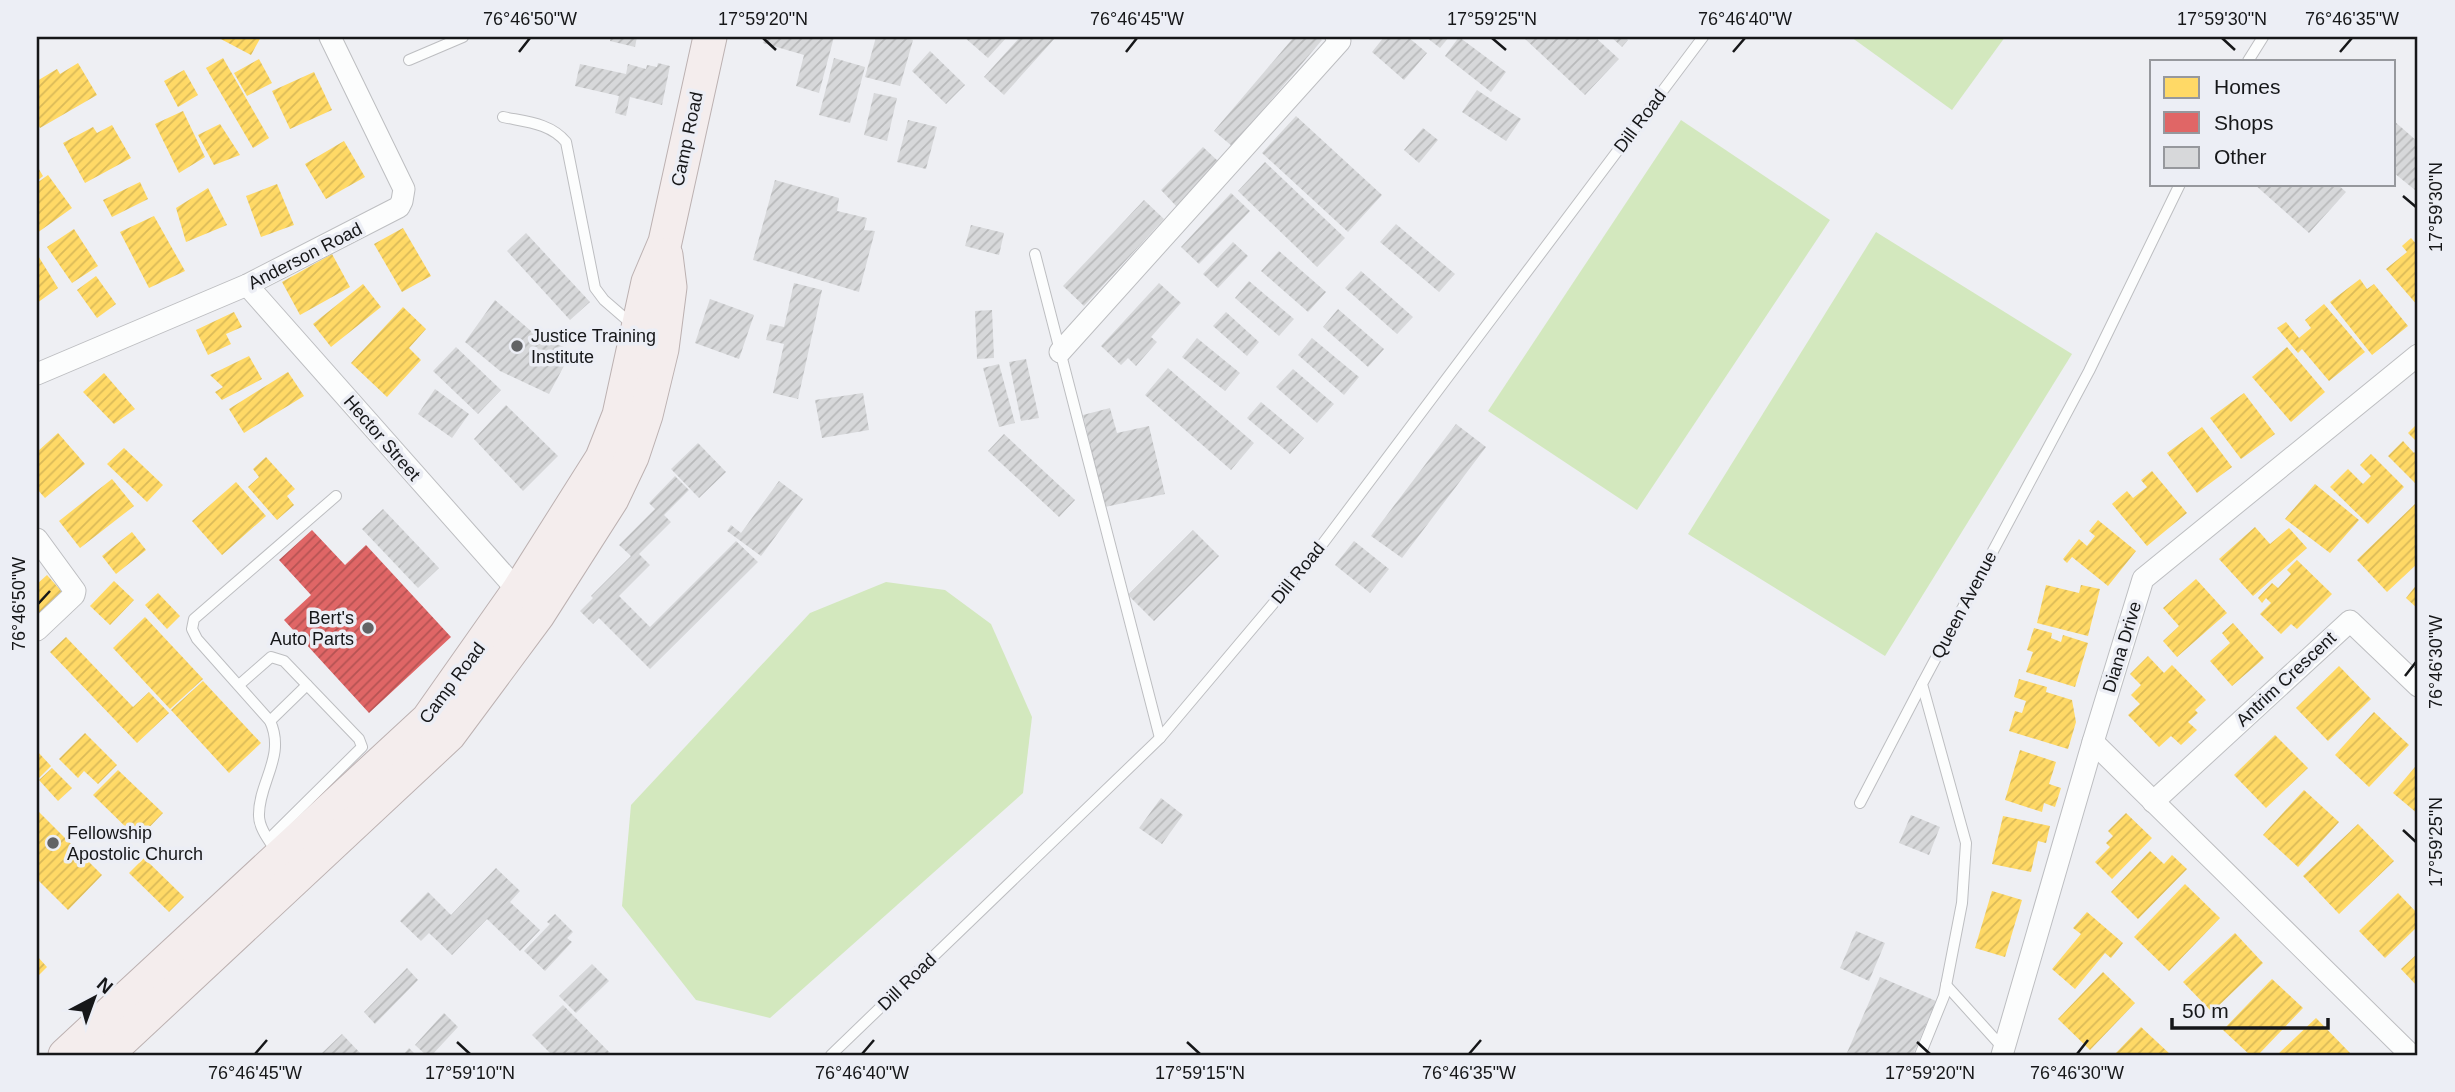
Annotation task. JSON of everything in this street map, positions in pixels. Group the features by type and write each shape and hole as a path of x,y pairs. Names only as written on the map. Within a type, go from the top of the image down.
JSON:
{"main road":[{"name":"Camp Road","path":"106,1055 210,939 274,848 428,719 517,591 602,458 619,415 648,282 665,242 710,37"},
{"name":"Camp Road","path":"65,1055 210,939 449,735 538,615 612,499 632,457 646,415 662,349 670,286 665,242"}],"street":[{"name":"Anderson Road","path":"37,374 247,285 394,211 402,201 404,189 330,37"},
{"path":"1060,352 1340,41 1336,37"},
{"name":"Hector Street","path":"247,285 517,591"},
{"name":"Diana Drive","path":"2005,1053 2093,742 2143,579 2418,355"},
{"path":"37,540 75,591 37,630"},
{"name":"Antrim Crescent","path":"2153,802 2350,621 2418,687"},
{"path":"2093,742 2411,1055"}],"lane":[{"path":"409,60 463,37"},
{"name":"Dill Road","path":"831,1055 1160,738 1315,554 1703,37"},
{"path":"2249,60 2263,37"},
{"path":"503,117 544,125 557,131 566,142 595,288 604,300 638,329"},
{"name":"Queen Avenue","path":"1860,803 2089,372 2179,186"},
{"path":"1035,254 1160,738"},
{"path":"239,685 271,657 284,661 359,739 362,747 274,848 260,824 258,814 274,758 275,739 270,721 197,639 192,629 194,618 336,496"},
{"path":"1920,1055 1944,996 1962,903 1966,843 1922,684"},
{"path":"270,721 307,685"},
{"path":"1946,985 2005,1053"}],"green space":[{"path":"1851,37 2005,37 1952,110"},
{"path":"1681,120 1830,220 1637,510 1488,411"},
{"path":"1876,232 2072,354 1885,656 1688,534"},
{"path":"886,582 945,590 991,624 1032,717 1023,793 770,1018 696,1000 622,906 631,805 810,613"}],"building: Homes":[{"path":"217,37 261,37 251,55"},
{"path":"223,58 269,138 253,148 206,68"},
{"path":"259,59 272,83 247,96 234,73"},
{"path":"78,63 97,95 40,128 37,123 37,81 57,69 60,74"},
{"path":"184,70 198,95 178,107 164,81"},
{"path":"314,72 332,110 290,129 272,91"},
{"path":"183,111 205,157 179,173 155,124"},
{"path":"220,124 240,155 214,165 198,135"},
{"path":"112,125 131,158 85,183 63,143 93,127 97,133"},
{"path":"344,141 365,177 326,199 305,164"},
{"path":"37,166 43,176 37,181"},
{"path":"48,175 72,208 37,233 37,183"},
{"path":"140,182 148,199 112,217 103,200"},
{"path":"277,184 294,225 261,237 246,196"},
{"path":"208,188 227,225 186,242 176,208"},
{"path":"154,216 185,271 149,288 120,232"},
{"path":"403,228 431,276 402,292 374,244"},
{"path":"74,229 98,266 72,283 47,247"},
{"path":"2411,238 2418,246 2418,306 2386,269 2407,252 2402,246"},
{"path":"37,254 58,288 37,303"},
{"path":"332,254 350,287 300,315 282,282"},
{"path":"96,276 116,304 97,318 77,290"},
{"path":"2360,279 2367,289 2374,284 2408,326 2372,355 2330,302"},
{"path":"363,284 381,307 331,347 313,324"},
{"path":"2324,304 2365,352 2329,381 2302,349 2298,353 2277,328 2286,322 2299,338 2311,328 2305,320"},
{"path":"403,307 426,329 409,348 421,360 387,397 351,363"},
{"path":"234,312 242,327 226,334 231,344 208,355 196,330"},
{"path":"2287,347 2325,392 2291,422 2252,377"},
{"path":"249,356 262,379 222,400 215,392 223,387 210,375"},
{"path":"288,372 304,396 244,433 229,409"},
{"path":"104,373 135,409 114,424 83,392"},
{"path":"2244,393 2275,434 2241,459 2210,418"},
{"path":"2418,423 2418,443 2408,433"},
{"path":"2202,427 2232,467 2197,493 2167,453"},
{"path":"58,433 85,464 45,498 37,489 37,452"},
{"path":"2403,441 2414,453 2418,449 2418,486 2388,456"},
{"path":"124,448 163,485 147,502 107,464"},
{"path":"2371,454 2404,487 2368,524 2330,487 2348,469 2363,484 2371,476 2360,465"},
{"path":"266,457 295,489 287,496 294,505 277,520 248,487 259,477 253,469"},
{"path":"2152,471 2187,513 2147,546 2112,504 2127,491 2133,498 2147,487 2141,480"},
{"path":"112,479 134,506 80,548 59,521"},
{"path":"236,482 266,516 222,555 192,521"},
{"path":"2315,484 2359,520 2330,553 2285,519"},
{"path":"2415,504 2418,508 2418,563 2387,592 2357,560"},
{"path":"2098,520 2136,551 2108,586 2072,557 2067,563 2063,559 2079,539 2087,546 2095,536 2089,531"},
{"path":"2255,527 2270,544 2289,528 2307,548 2253,596 2219,559"},
{"path":"132,532 146,550 116,574 102,556"},
{"path":"2297,560 2332,594 2297,629 2291,624 2281,634 2260,614 2271,603 2266,598 2262,603 2258,598 2272,583 2278,588 2291,574 2287,570"},
{"path":"47,575 63,593 37,618 37,584"},
{"path":"2196,579 2227,613 2177,657 2163,641 2179,626 2163,608"},
{"path":"114,581 134,600 110,625 90,606"},
{"path":"2418,583 2418,609 2406,598"},
{"path":"2046,585 2079,593 2081,585 2100,589 2088,636 2037,623"},
{"path":"158,593 180,616 167,629 145,605"},
{"path":"145,617 203,679 170,709 113,648"},
{"path":"2233,623 2264,658 2232,686 2210,661 2230,643 2222,633"},
{"path":"2034,628 2052,633 2051,638 2061,642 2063,635 2088,643 2075,687 2026,672 2033,652 2027,650"},
{"path":"66,637 133,707 149,692 169,713 137,743 50,652"},
{"path":"2148,656 2164,673 2172,665 2206,700 2195,710 2198,713 2188,722 2197,730 2181,745 2171,736 2159,747 2128,715 2140,704 2131,695 2141,685 2130,674"},
{"path":"2339,666 2371,699 2328,741 2296,708"},
{"path":"2019,679 2047,687 2046,692 2072,700 2076,722 2068,749 2009,731 2015,711 2022,713 2026,701 2014,697"},
{"path":"203,681 261,743 229,773 171,710"},
{"path":"2374,712 2409,745 2369,787 2335,755"},
{"path":"85,733 117,765 98,784 84,771 78,778 59,759"},
{"path":"2275,735 2308,768 2266,808 2234,775"},
{"path":"2020,750 2056,762 2049,784 2061,788 2055,807 2044,803 2042,812 2005,800"},
{"path":"37,751 51,766 39,778 37,776"},
{"path":"2415,767 2418,770 2418,814 2393,793"},
{"path":"52,768 72,788 58,801 39,780"},
{"path":"118,770 163,813 138,839 93,795"},
{"path":"2304,790 2339,822 2298,867 2263,835"},
{"name":"Fellowship Apostolic Church","path":"37,810 102,875 68,910 37,879"},
{"path":"2126,813 2152,838 2112,879 2095,862 2110,847 2106,843 2113,836 2108,831"},
{"path":"2003,816 2050,826 2046,843 2038,841 2031,872 1992,864"},
{"path":"2358,824 2394,861 2339,914 2303,876"},
{"path":"2150,851 2164,864 2172,855 2187,869 2138,919 2111,892"},
{"path":"144,858 184,897 169,912 129,873"},
{"path":"2185,884 2220,918 2169,971 2134,937"},
{"path":"1992,891 2022,900 2005,957 1975,948"},
{"path":"2398,893 2418,914 2418,926 2385,958 2359,931"},
{"path":"2087,912 2123,943 2111,958 2105,953 2075,989 2052,969 2081,934 2073,928"},
{"path":"2235,933 2263,963 2212,1012 2183,982"},
{"path":"2418,953 2418,987 2401,969"},
{"path":"37,956 47,967 37,977"},
{"path":"2103,972 2135,1003 2090,1050 2058,1019"},
{"path":"2272,979 2303,1008 2258,1055 2250,1055 2223,1030"},
{"path":"2316,1018 2351,1054 2277,1055"},
{"path":"2141,1027 2171,1055 2114,1055"}],"building: Shops":[{"name":"Bert's Auto Parts","path":"312,530 345,565 366,545 451,637 369,713 284,620 311,595 279,560"}],"building: Other":[{"path":"611,37 637,37 635,47 610,41"},
{"path":"765,37 834,37 819,93 796,86 804,55 763,43"},
{"path":"876,37 913,40 900,86 865,77"},
{"path":"964,37 1007,37 988,58"},
{"path":"1020,37 1056,37 1004,95 984,77"},
{"path":"1294,37 1318,37 1322,40 1232,146 1214,131"},
{"path":"1384,37 1408,37 1427,53 1404,80 1372,52"},
{"path":"1426,37 1449,37 1440,48"},
{"path":"1459,37 1506,72 1491,92 1445,56"},
{"path":"1523,37 1595,37 1619,59 1585,95"},
{"path":"1611,37 1625,37 1628,40 1622,47"},
{"path":"930,51 965,85 946,104 912,71"},
{"path":"834,58 865,67 850,123 819,115"},
{"path":"658,63 670,66 662,105 630,97 626,116 615,113 619,96 575,86 580,64 626,74 628,64 646,69 647,65 657,67"},
{"path":"1477,90 1521,119 1506,141 1462,112"},
{"path":"874,93 897,98 887,141 864,135"},
{"path":"1296,116 1382,195 1348,232 1262,153"},
{"path":"908,120 937,127 926,169 897,162"},
{"path":"2396,123 2418,142 2418,186 2415,190 2396,175"},
{"path":"1423,128 1438,140 1419,163 1404,150"},
{"path":"1203,147 1220,163 1177,207 1161,190"},
{"path":"1265,162 1345,238 1317,267 1238,191"},
{"path":"775,180 839,198 837,211 867,218 864,230 875,231 859,292 753,260"},
{"path":"2256,186 2339,186 2346,192 2309,233"},
{"path":"1231,193 1250,211 1199,264 1181,247"},
{"path":"1144,200 1164,219 1084,306 1063,286"},
{"path":"1396,224 1455,274 1439,292 1380,242"},
{"path":"971,225 1004,233 999,255 965,246"},
{"path":"526,233 590,302 570,320 507,251"},
{"path":"1233,242 1248,256 1218,288 1203,274"},
{"path":"1279,251 1326,292 1308,312 1261,271"},
{"path":"1361,271 1413,317 1397,334 1345,288"},
{"path":"1249,281 1294,319 1279,336 1235,298"},
{"path":"794,283 822,290 798,399 773,393 784,344 766,340 770,324 784,327"},
{"path":"1159,283 1181,303 1151,337 1157,342 1136,366 1128,358 1121,365 1101,346"},
{"path":"710,299 754,315 739,359 695,343"},
{"name":"Justice Training Institute","path":"495,300 531,331 572,351 549,394 500,371 465,342"},
{"path":"1338,309 1384,349 1368,367 1323,327"},
{"path":"992,310 994,358 977,359 975,311"},
{"path":"1226,312 1259,342 1247,356 1213,326"},
{"path":"1197,338 1240,373 1225,391 1182,357"},
{"path":"1312,338 1359,377 1344,395 1298,355"},
{"path":"456,347 501,390 478,414 433,371"},
{"path":"1026,359 1039,418 1021,421 1009,362"},
{"path":"999,364 1015,423 999,427 983,368"},
{"path":"1168,368 1254,443 1231,470 1145,395"},
{"path":"1293,369 1334,404 1317,423 1276,387"},
{"path":"435,389 469,414 452,438 418,414"},
{"path":"863,393 869,430 822,438 815,400"},
{"path":"1261,402 1304,438 1290,454 1247,418"},
{"path":"506,405 558,456 523,491 474,439"},
{"path":"1110,408 1117,433 1149,426 1165,494 1105,507 1083,415"},
{"path":"1456,424 1486,447 1402,558 1371,536"},
{"path":"1004,434 1075,500 1059,517 988,451"},
{"path":"698,443 726,472 699,498 671,469"},
{"path":"675,476 689,490 664,515 671,522 639,554 650,565 619,596 650,627 736,541 758,562 650,669 599,618 593,624 580,611 593,598 591,596 631,556 619,545 655,509 649,503"},
{"path":"779,481 803,499 761,556 727,531 731,525 741,533"},
{"path":"383,509 439,568 418,588 362,529"},
{"path":"1193,530 1219,556 1154,621 1128,595"},
{"path":"1354,541 1389,569 1370,593 1335,565"},
{"path":"1161,798 1183,815 1162,844 1139,828"},
{"path":"1911,815 1940,827 1929,855 1899,843"},
{"path":"496,868 520,891 510,902 540,930 520,951 487,919 452,955 429,933 421,941 400,921 428,892 451,915"},
{"path":"555,914 573,932 567,938 572,942 545,971 524,951 550,924 547,922"},
{"path":"1856,931 1885,943 1869,981 1840,968"},
{"path":"592,964 609,981 576,1013 559,996"},
{"path":"407,968 418,980 375,1024 364,1012"},
{"path":"1880,977 1936,1001 1913,1055 1846,1055"},
{"path":"563,1005 612,1055 552,1055 532,1035"},
{"path":"444,1013 458,1027 432,1055 426,1055 415,1045"},
{"path":"342,1034 362,1055 320,1055"},
{"path":"409,1048 416,1055 403,1055"}],"place":[{"name":"Justice Training Institute","path":"517,346"},
{"name":"Bert's Auto Parts","path":"368,628"},
{"name":"Fellowship Apostolic Church","path":"53,843"}]}
